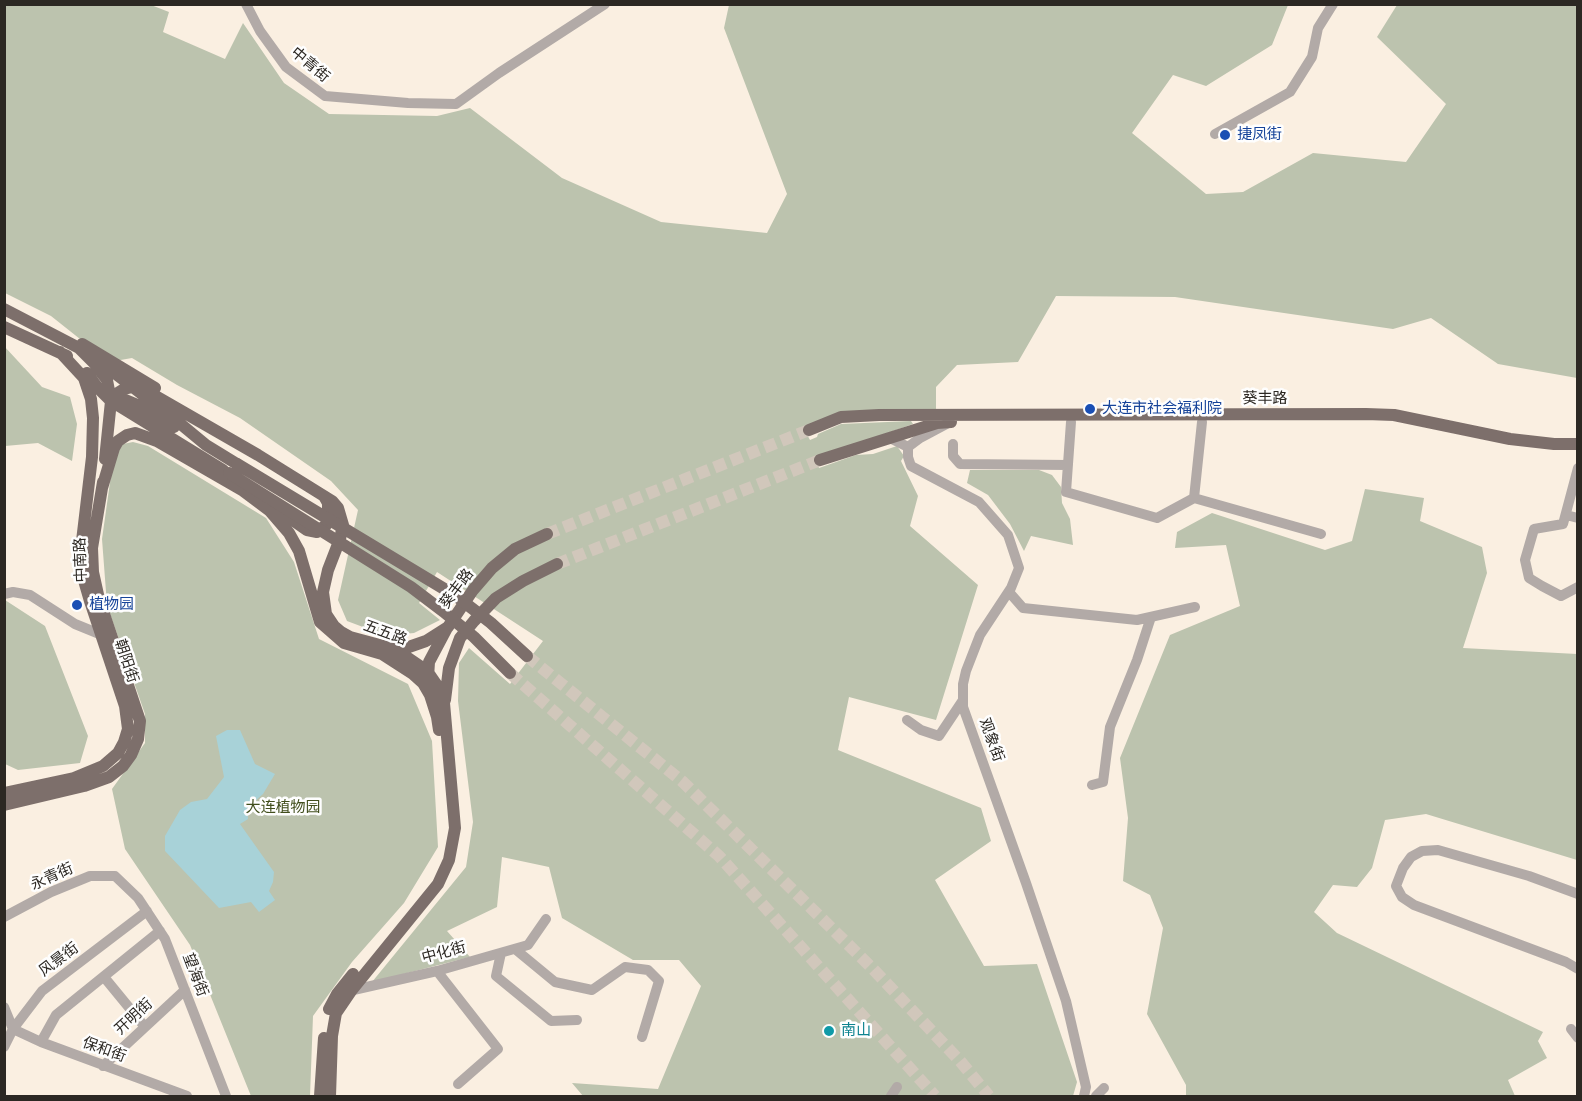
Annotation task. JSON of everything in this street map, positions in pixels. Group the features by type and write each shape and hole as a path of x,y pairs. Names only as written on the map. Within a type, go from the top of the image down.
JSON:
{"main road":[{"name":"中南路","path":"4,309 79,348 107,380 110,404 102,488 92,548 93,572 99,599 140,721 138,738 131,755 123,766 109,777 84,786 4,805"},
{"path":"4,327 77,362 110,404 157,441"},
{"path":"42,328 65,335 83,344 184,405 258,454"},
{"name":"五五路","path":"79,348 177,421 233,469"},
{"path":"60,352 84,378 92,399 92,457"},
{"path":"92,457 101,422 110,404 116,394 132,387"},
{"name":"五五路","path":"132,387 157,396 258,454 332,501 338,508 343,525 323,592 326,614 334,627 350,637 387,647 424,666"},
{"path":"110,404 123,399 135,404 206,445"},
{"path":"110,404 233,469 456,596 491,623 527,656"},
{"name":"葵丰路","path":"809,430 841,417 879,415 1366,414 1394,415 1510,439 1578,444"},
{"name":"葵丰路","path":"820,460 937,423 950,422 1377,421 1514,447 1542,451 1578,451"},
{"name":"五五路","path":"102,488 118,441 135,433 157,441 242,489 270,511 289,534 299,551 320,622 344,643 382,654 399,664 423,683 430,695 437,717 441,745 447,818 445,849 438,868 429,882 337,994 327,1013 321,1096"},
{"name":"朝阳街","path":"4,793 88,773 110,762 124,742 128,721 125,706 83,577 81,560 92,457"},
{"path":"233,469 411,587 474,637 510,674"},
{"path":"242,489 313,533 322,530 326,525 329,509 324,496"},
{"name":"葵丰路","path":"387,647 403,649 426,641 448,627 473,590 492,568 515,549 547,534"},
{"path":"330,1096 333,1024 340,1004 438,884 449,860 455,828 444,703 449,668 460,638 496,598 557,564"},
{"path":"445,644 448,627"},
{"path":"424,666 445,644 460,638"},
{"path":"399,664 424,666"},
{"path":"424,666 438,687 444,703"},
{"path":"424,666 430,695"}],"street":[{"name":"中青街","path":"246,4 260,32 286,67 325,96 408,103 456,104 605,4"},
{"path":"1215,134 1290,92 1312,57 1317,28 1333,4"},
{"path":"890,438 908,447 950,422"},
{"path":"1071,422 1066,492 1157,518 1194,498 1321,534"},
{"path":"1194,498 1202,422"},
{"path":"953,444 953,456 960,464 1068,465"},
{"name":"观象街","path":"908,447 911,466 979,502 1008,535 1019,568 1009,592 980,635 966,671 963,684 963,707 1066,1001 1086,1087 1084,1096"},
{"path":"1578,468 1563,524 1534,529 1525,560 1529,578 1561,596 1578,587"},
{"path":"1566,515 1578,518"},
{"path":"4,594 13,592 30,595 75,624 102,634"},
{"path":"1009,592 1023,608 1137,620 1195,607"},
{"path":"1092,785 1103,782 1110,727 1137,660 1151,617"},
{"path":"907,720 921,730 939,736 963,700"},
{"path":"1578,894 1529,876 1438,850 1422,851 1411,857 1403,868 1396,886 1402,897 1414,905 1566,962 1578,969"},
{"name":"永青街","path":"4,917 51,892 90,876 115,876"},
{"name":"望海街","path":"115,876 138,898 165,939 224,1092"},
{"name":"风景街","path":"4,1047 13,1029 42,991 147,911"},
{"name":"中化街","path":"337,994 528,945 546,919"},
{"path":"40,1042 56,1015 160,931"},
{"path":"515,949 555,982 592,990 625,967 648,970 659,981 642,1037"},
{"path":"501,953 496,976 551,1021 578,1020"},
{"path":"437,970 498,1050 458,1083"},
{"path":"104,976 145,1027"},
{"name":"开明街","path":"103,1066 185,990"},
{"path":"4,1006 13,1029"},
{"name":"保和街","path":"13,1029 40,1042 187,1096"},
{"path":"1096,1096 1104,1088"},
{"path":"214,1096 224,1092"}],"green space":[{"path":"4,5 151,5 169,12 163,32 225,59 243,23 284,83 329,114 437,116 470,108 562,178 661,222 767,233 787,194 724,28 729,5 1288,5 1272,45 1206,86 1173,75 1132,133 1206,194 1243,192 1313,153 1406,162 1446,104 1377,37 1397,5 1577,5 1577,378 1498,364 1431,318 1393,329 1175,297 1056,296 1018,362 957,365 936,387 936,409 843,413 804,429 810,440 841,424 911,421 913,424 816,458 819,468 856,455 873,454 897,446 904,456 901,461 918,496 910,526 978,585 936,720 849,697 838,750 981,808 991,841 935,880 984,966 1037,964 1077,1082 1073,1096 583,1096 572,1083 658,1089 701,986 679,960 633,960 562,918 549,867 502,857 497,907 447,931 470,957 372,982 466,867 473,822 458,701 459,663 469,648 510,684 543,641 437,572 419,603 440,620 414,633 394,635 347,621 338,600 358,510 331,481 240,418 132,358 109,362 51,316 5,293"},
{"path":"4,346 42,387 70,397 77,424 72,461 38,443 5,446"},
{"name":"大连植物园","path":"133,442 148,446 266,518 294,562 319,639 408,684 432,741 438,847 404,903 352,962 313,1016 310,1096 251,1096 190,945 125,849 112,789 145,743 145,714 107,605 102,539 113,461 116,452 123,444"},
{"path":"970,470 1039,470 1052,475 1061,487 1062,503 1070,519 1073,545 1031,536 1024,551 1010,524 988,495 967,483"},
{"path":"1365,489 1424,498 1420,521 1482,547 1487,573 1463,648 1577,654 1577,860 1426,814 1385,820 1372,868 1357,887 1333,885 1314,912 1337,933 1543,1032 1538,1041 1547,1058 1508,1080 1515,1096 1186,1096 1186,1085 1147,1014 1163,928 1150,895 1123,881 1128,818 1120,758 1170,635 1240,606 1226,545 1175,548 1177,532 1212,513 1325,550 1352,541"},
{"path":"5,600 45,626 88,736 80,763 18,770 5,764"}],"water":[{"path":"227,730 240,730 255,764 275,774 263,794 247,808 248,819 240,824 274,872 269,891 275,900 259,912 251,902 219,908 165,851 165,836 180,810 191,802 207,799 224,777 216,736"}],"tunnel":[{"path":"547,534 809,430"},
{"path":"557,564 820,460"},
{"path":"527,656 683,782 872,968 960,1061 989,1096"},
{"path":"510,673 719,856 935,1096"}],"place":[{"name":"捷凤街","path":"1225,135"},
{"name":"大连市社会福利院","path":"1090,409"},
{"name":"植物园","path":"77,605"},
{"name":"南山","path":"829,1031"}]}
